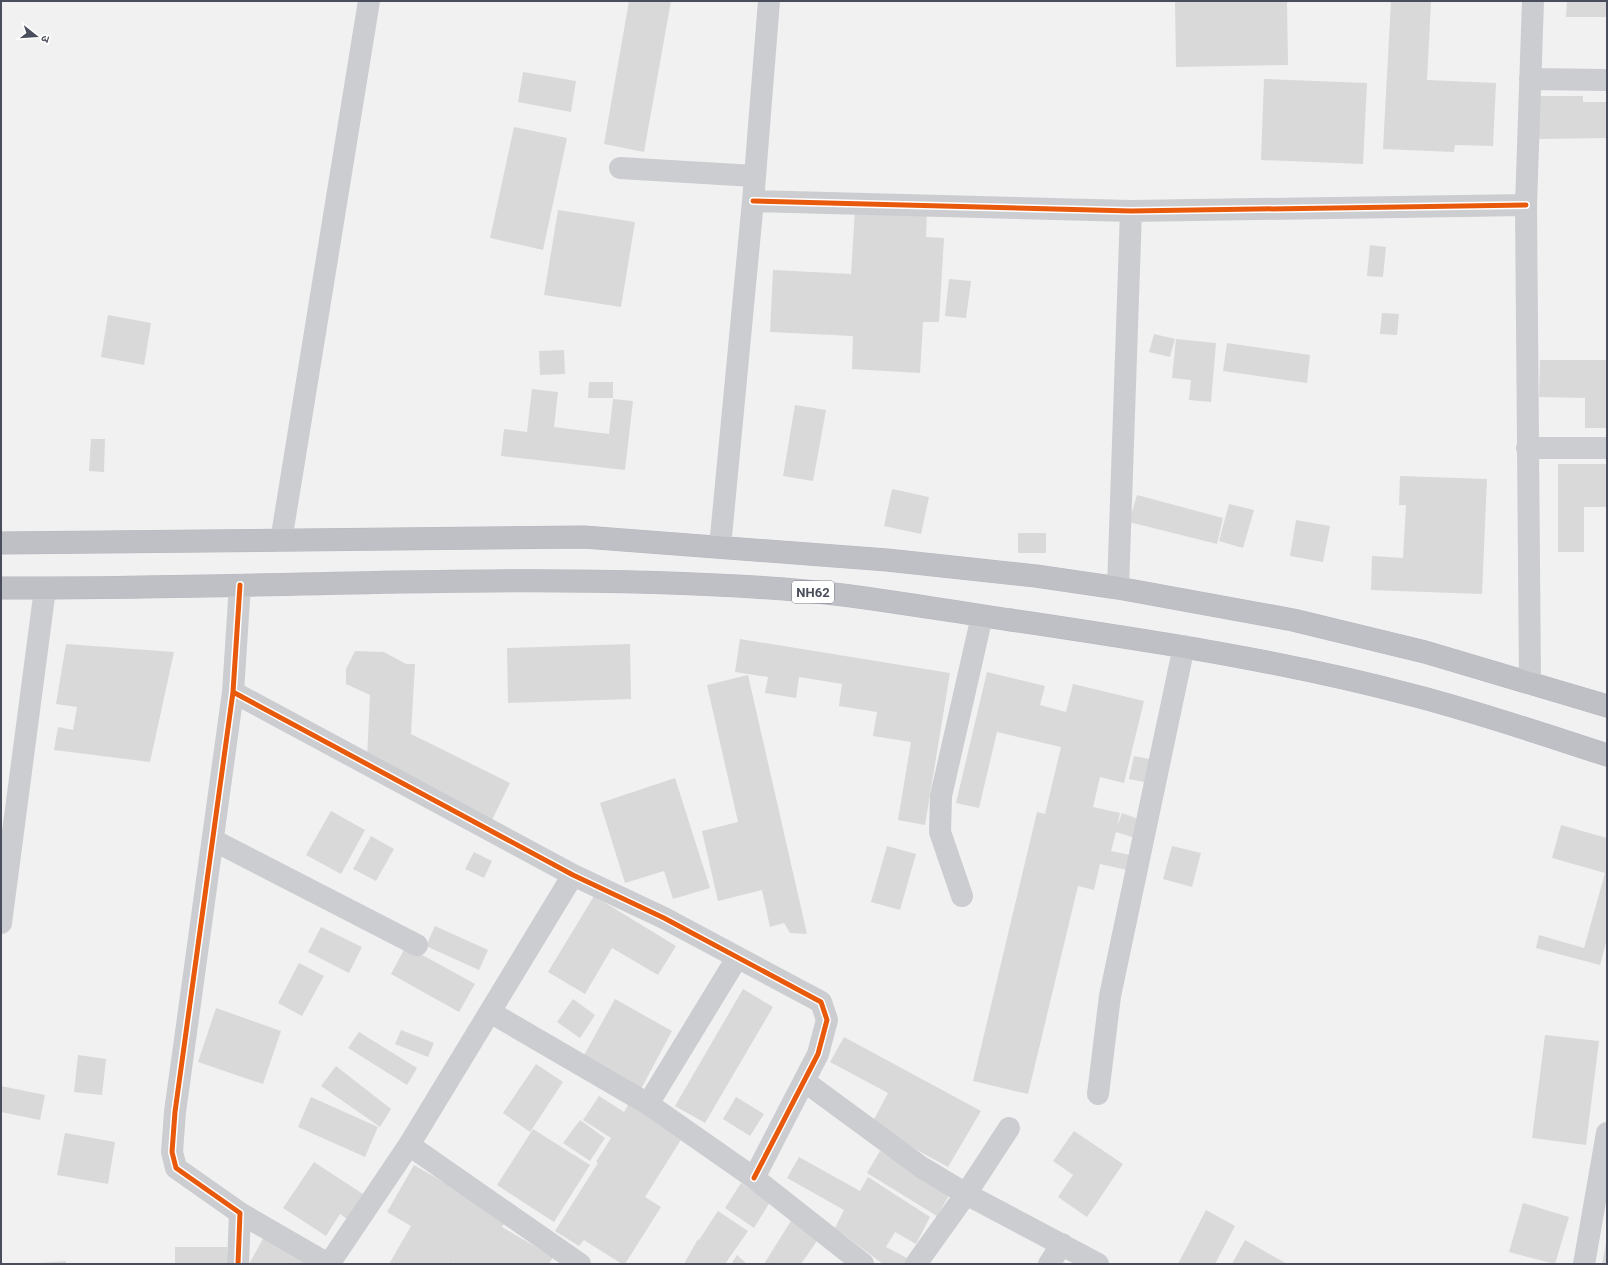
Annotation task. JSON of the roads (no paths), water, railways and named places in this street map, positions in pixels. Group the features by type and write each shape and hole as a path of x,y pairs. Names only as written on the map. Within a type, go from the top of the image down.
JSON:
{"highway":[{"path":"1,543 584,537 887,560 1036,576 1118,588 1293,620 1425,652 1607,706"},
{"name":"NH62","path":"1,588 518,581 687,584 784,589 886,600 1184,646 1412,695 1607,755"}],"street":[{"path":"281,541 369,1"},
{"path":"720,547 753,201 769,1"},
{"path":"1530,683 1526,205 1533,1"},
{"path":"1530,79 1607,80"},
{"path":"620,168 754,176"},
{"path":"753,201 1131,211 1526,205"},
{"path":"1118,588 1131,211"},
{"path":"1527,448 1607,448"},
{"path":"240,585 233,692 176,1104 172,1152 176,1168 240,1213 329,1264 409,1145 573,875"},
{"path":"1,923 45,588"},
{"path":"962,896 940,832 941,796 982,616"},
{"path":"1098,1094 1110,996 1184,646"},
{"path":"233,692 573,875 664,918 821,1002 827,1020 822,1042 804,1081 754,1178"},
{"path":"213,840 417,945"},
{"path":"648,1104 737,958"},
{"path":"490,1012 648,1104 754,1178 863,1264"},
{"path":"804,1081 921,1167 966,1194 1098,1264"},
{"path":"916,1264 966,1194 1008,1128"},
{"path":"1584,1264 1607,1134"},
{"path":"409,1145 580,1264"},
{"path":"238,1264 240,1213"},
{"path":"1049,1264 1062,1244"}]}
